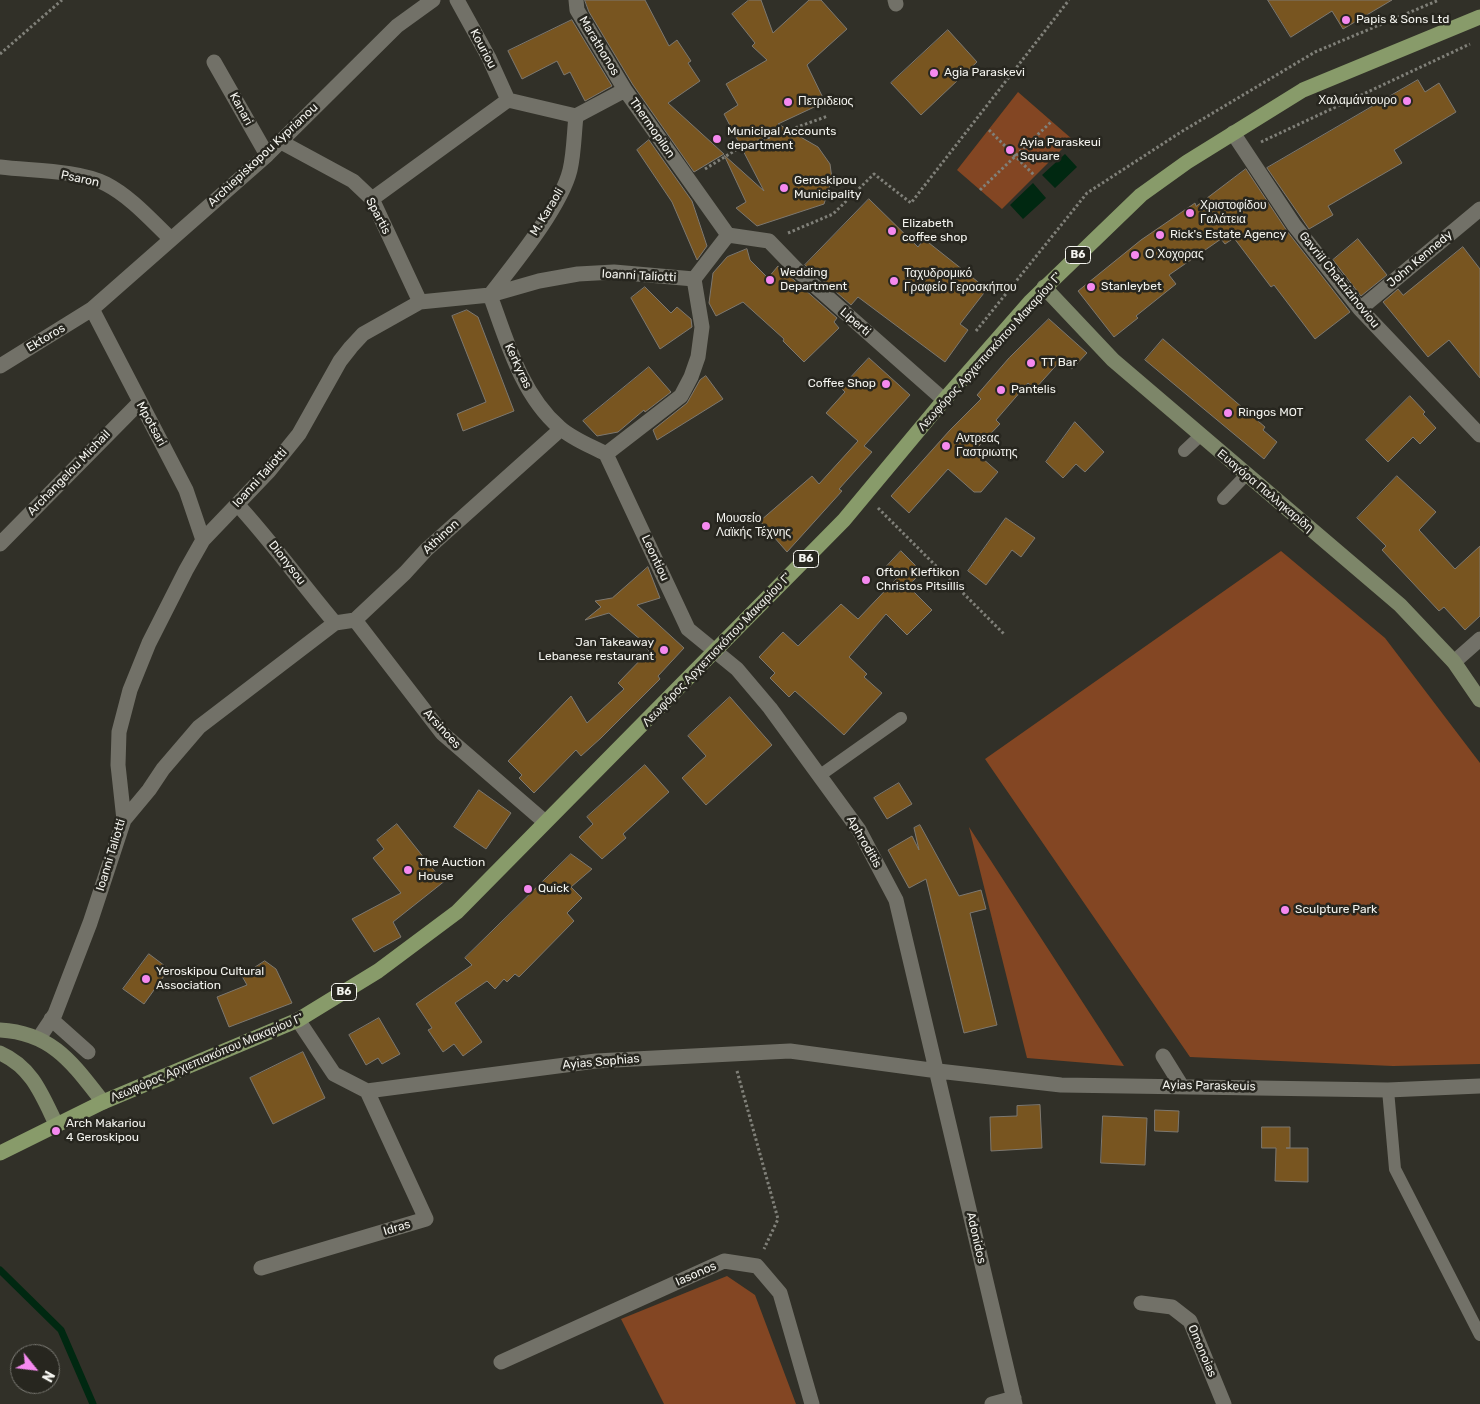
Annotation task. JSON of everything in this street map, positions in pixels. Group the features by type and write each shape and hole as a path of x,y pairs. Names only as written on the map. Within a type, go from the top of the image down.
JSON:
{"main road":[{"name":"Λεωφόρος Αρχιεπισκόπου Μακαρίου Γ'","path":"0,1153 103,1102 298,1020 378,971 457,912 716,652 866,495 944,400 1044,287 1141,194 1186,162 1304,90 1480,17"},
{"name":"Ευαγόρα Παλληκαρίδη","path":"1044,287 1113,360 1400,605 1454,662 1480,700"},
{"path":"0,1030 13,1030 39,1038 68,1058 103,1102"},
{"path":"0,1053 27,1070 56,1124"}],"street":[{"name":"Archiepiskopou Kyprianou","path":"92,309 267,155 398,26 433,0"},
{"name":"Kouriou","path":"457,0 489,58 508,100"},
{"name":"Marathonos","path":"576,0 577,10 625,90"},
{"name":"Kanari","path":"214,62 267,155"},
{"name":"Thermopilon","path":"576,116 625,90 728,235"},
{"path":"372,199 508,100 576,116"},
{"name":"M. Karaoli","path":"490,295 542,223 562,188 570,170 576,116"},
{"name":"Gavriil Chatzizinoviou","path":"1233,133 1294,226 1360,309 1480,435"},
{"name":"Spartis","path":"281,142 353,181 372,199 420,302"},
{"name":"Psaron","path":"0,167 84,177 105,184 125,196 171,239"},
{"name":"John Kennedy","path":"1360,309 1480,210"},
{"path":"728,235 769,241"},
{"name":"Ioanni Taliotti","path":"39,1038 51,1019 90,923 124,820 118,765 119,732 130,690 149,643 203,540 299,434 340,361 351,347 363,334 420,302 490,295 540,281 578,274 614,272 694,279 728,235"},
{"name":"Liperti","path":"769,241 798,271 944,400"},
{"path":"561,429 606,454 681,396 691,377 698,357 702,327 694,279"},
{"name":"Kerkyras","path":"490,295 515,364 527,388 541,410 561,429"},
{"name":"Ektoros","path":"0,366 92,309"},
{"name":"Mpotsari","path":"92,309 139,403 186,490 203,540"},
{"name":"Archangelou Michail","path":"0,544 139,403"},
{"name":"Athinon","path":"355,620 405,573 426,550 561,429"},
{"name":"Leontiou","path":"606,454 688,629 716,652"},
{"name":"Dionysou","path":"237,504 335,623"},
{"path":"124,820 149,790 163,768 199,727 335,623 355,620"},
{"name":"Arsinoes","path":"355,620 442,733 545,822"},
{"path":"1454,662 1480,640"},
{"name":"Aphroditis","path":"716,652 743,675 859,830 896,900 938,1072"},
{"path":"51,1019 88,1052"},
{"path":"298,1020 334,1074 368,1091"},
{"name":"Ayias Sophias","path":"368,1091 596,1061 790,1051 938,1072"},
{"path":"1163,1056 1181,1085"},
{"name":"Ayias Paraskeuis","path":"938,1072 1061,1085 1181,1085 1388,1090 1480,1086"},
{"name":"Adonidos","path":"938,1072 1014,1401"},
{"name":"Idras","path":"261,1268 426,1219 368,1091"},
{"name":"Iasonos","path":"501,1362 724,1261 757,1266"},
{"path":"757,1266 780,1293 812,1404"},
{"name":"Omonoias","path":"1141,1303 1172,1307 1190,1321 1224,1404"},
{"path":"992,1404 1014,1401"}],"lane":[{"path":"1184,452 1200,436"},
{"path":"1223,499 1247,474"},
{"path":"819,776 901,718"},
{"path":"1388,1090 1395,1169 1480,1335"}],"path":[{"path":"0,54 62,0"},
{"path":"769,241 833,214 874,174 911,202 1069,0"},
{"path":"1244,151 1283,130 1472,43"},
{"path":"689,178 739,148 828,116"},
{"path":"980,190 1052,121"},
{"path":"989,130 1035,176"},
{"path":"866,495 1004,634"},
{"path":"732,1054 778,1219 757,1266"}],"shaded area":[{"path":"1018,92 1072,139 1002,209 957,170"},
{"path":"1065,154 1077,167 1055,188 1042,175"},
{"path":"1033,183 1046,198 1023,219 1010,205"},
{"name":"Sculpture Park","path":"1281,551 1385,638 1480,763 1480,1064 1393,1066 1190,1057 985,759"},
{"path":"969,827 1124,1066 1027,1058"},
{"path":"727,1276 755,1295 796,1404 664,1404 621,1319"}],"building":[{"path":"585,0 645,0 669,46 677,40 691,61 688,63 700,81 668,103 724,154 694,172 633,85 589,12"},
{"path":"749,0 761,0 773,33 809,0 821,0 847,29 807,65 825,102 778,124 818,147 830,164 832,179 824,204 757,226 736,208 746,202 724,155 764,191 724,114 738,105 726,84 767,60 752,46 755,43 732,14"},
{"path":"1268,0 1392,0 1343,29 1332,11 1291,37"},
{"path":"572,20 612,86 585,101 570,72 564,75 557,61 522,79 508,51"},
{"name":"Agia Paraskevi","path":"948,30 977,62 921,115 891,83"},
{"path":"1418,80 1425,92 1439,83 1456,112 1394,150 1402,163 1328,206 1333,215 1309,229 1267,168"},
{"path":"649,140 692,201 707,246 697,260 672,202 637,150"},
{"path":"1246,169 1287,231 1350,312 1315,339 1274,285 1271,287 1234,238 1225,244 1221,239 1169,275 1176,284 1136,316 1138,318 1114,337 1078,291 1141,240 1195,203 1196,206"},
{"path":"869,199 918,247 924,239 987,289 960,324 968,330 945,362 858,297 851,305 805,265"},
{"path":"1358,239 1387,275 1361,296 1333,260"},
{"path":"1463,247 1480,269 1480,378 1449,340 1428,357 1383,302 1398,289 1403,295"},
{"path":"747,249 750,260 768,278 778,266 837,318 834,322 839,328 804,362 783,341 784,339 743,302 716,316 709,303 713,273 727,257"},
{"path":"645,287 671,313 677,307 691,319 692,327 660,349 631,298"},
{"path":"467,310 478,317 514,411 463,431 457,414 486,402 452,316"},
{"path":"1049,319 1087,353 1072,369 1061,360 1035,389 1028,383 996,420 1000,424 974,451 998,472 981,492 974,492 948,469 909,513 891,496 950,430 981,399 977,395 1009,358"},
{"path":"1163,339 1265,427 1263,430 1277,442 1264,459 1145,360"},
{"path":"869,358 910,395 864,446 872,452 839,489 842,491 787,552 760,521 812,476 819,484 858,441 826,413 845,392 841,388"},
{"path":"649,367 671,392 645,412 644,410 618,432 597,436 583,421"},
{"path":"706,376 723,399 657,440 653,430 687,403 700,380"},
{"path":"1410,396 1425,412 1423,414 1436,428 1420,444 1413,437 1388,462 1366,440"},
{"path":"1075,422 1104,452 1085,472 1076,464 1063,478 1046,462"},
{"path":"1397,476 1436,512 1419,530 1455,569 1480,546 1480,616 1465,630 1444,607 1439,611 1382,550 1386,546 1357,518"},
{"path":"1006,518 1035,538 1021,557 1012,550 986,585 968,571"},
{"path":"901,551 922,572 908,586 932,610 907,635 886,614 849,657 867,674 864,677 882,693 844,735 795,691 789,697 770,678 775,673 759,657 783,632 798,646 841,604 858,619 898,577 887,566"},
{"path":"648,567 660,598 637,605 684,648 658,676 660,679 601,738 581,756 576,750 534,793 519,778 522,775 508,761 571,696 587,723 624,689 618,683 649,651 641,643 642,641 609,613 585,620 601,607 595,601 612,598"},
{"path":"730,697 772,745 706,805 682,778 706,756 688,736"},
{"path":"645,765 669,792 623,834 626,838 602,859 579,837 593,824 587,817"},
{"path":"899,783 912,804 887,819 874,798"},
{"path":"479,790 511,813 486,849 454,827"},
{"name":"The Auction House","path":"397,824 437,874 441,872 446,880 393,922 401,937 374,952 352,919 401,893 373,858 384,849 377,840"},
{"path":"920,825 959,896 981,890 986,909 970,913 997,1025 964,1033 926,879 909,888 888,850 912,836 919,850 914,828"},
{"path":"571,854 592,869 571,887 582,898 567,913 574,921 519,977 515,974 507,982 504,979 495,989 487,981 455,1003 482,1042 463,1056 454,1044 443,1052 428,1030 432,1028 416,1004 472,965 465,958"},
{"name":"Yeroskipou Cultural Association","path":"149,954 169,969 144,1004 123,989"},
{"path":"265,961 276,969 292,1003 229,1027 217,997 247,985 242,976"},
{"path":"379,1018 400,1054 382,1064 378,1058 366,1065 349,1035"},
{"path":"303,1052 325,1098 273,1124 250,1078"},
{"path":"1040,1105 1042,1148 991,1151 990,1117 1017,1116 1017,1106"},
{"path":"1155,1110 1179,1111 1178,1132 1155,1131"},
{"path":"1103,1116 1147,1118 1145,1165 1101,1163"},
{"path":"1262,1127 1290,1127 1290,1148 1308,1148 1308,1182 1275,1181 1276,1148 1262,1148"}],"waterway":[{"path":"0,1270 61,1330 93,1404"}],"place":[{"name":"Papis & Sons Ltd","path":"1346,20"},
{"name":"Agia Paraskevi","path":"934,73"},
{"name":"Χαλαμάντουρο","path":"1407,101"},
{"name":"Πετριδειος","path":"788,102"},
{"name":"Municipal Accounts department","path":"717,139"},
{"name":"Ayia Paraskeui Square","path":"1010,150"},
{"name":"Geroskipou Municipality","path":"784,188"},
{"name":"Χριστοφίδου Γαλάτεια","path":"1190,213"},
{"name":"Elizabeth coffee shop","path":"892,231"},
{"name":"Rick's Estate Agency","path":"1160,235"},
{"name":"Ο Χοχορας","path":"1135,255"},
{"name":"Wedding Department","path":"770,280"},
{"name":"Ταχυδρομικό Γραφείο Γεροσκήπου","path":"894,281"},
{"name":"Stanleybet","path":"1091,287"},
{"name":"TT Bar","path":"1031,363"},
{"name":"Coffee Shop","path":"886,384"},
{"name":"Pantelis","path":"1001,390"},
{"name":"Ringos MOT","path":"1228,413"},
{"name":"Αντρεας Γαστριωτης","path":"946,446"},
{"name":"Μουσείο Λαϊκής Τέχνης","path":"706,526"},
{"name":"Ofton Kleftikon Christos Pitsillis","path":"866,580"},
{"name":"Jan Takeaway Lebanese restaurant","path":"664,650"},
{"name":"The Auction House","path":"408,870"},
{"name":"Quick","path":"528,889"},
{"name":"Sculpture Park","path":"1285,910"},
{"name":"Yeroskipou Cultural Association","path":"146,979"},
{"name":"Arch Makariou 4 Geroskipou","path":"56,1131"}]}
